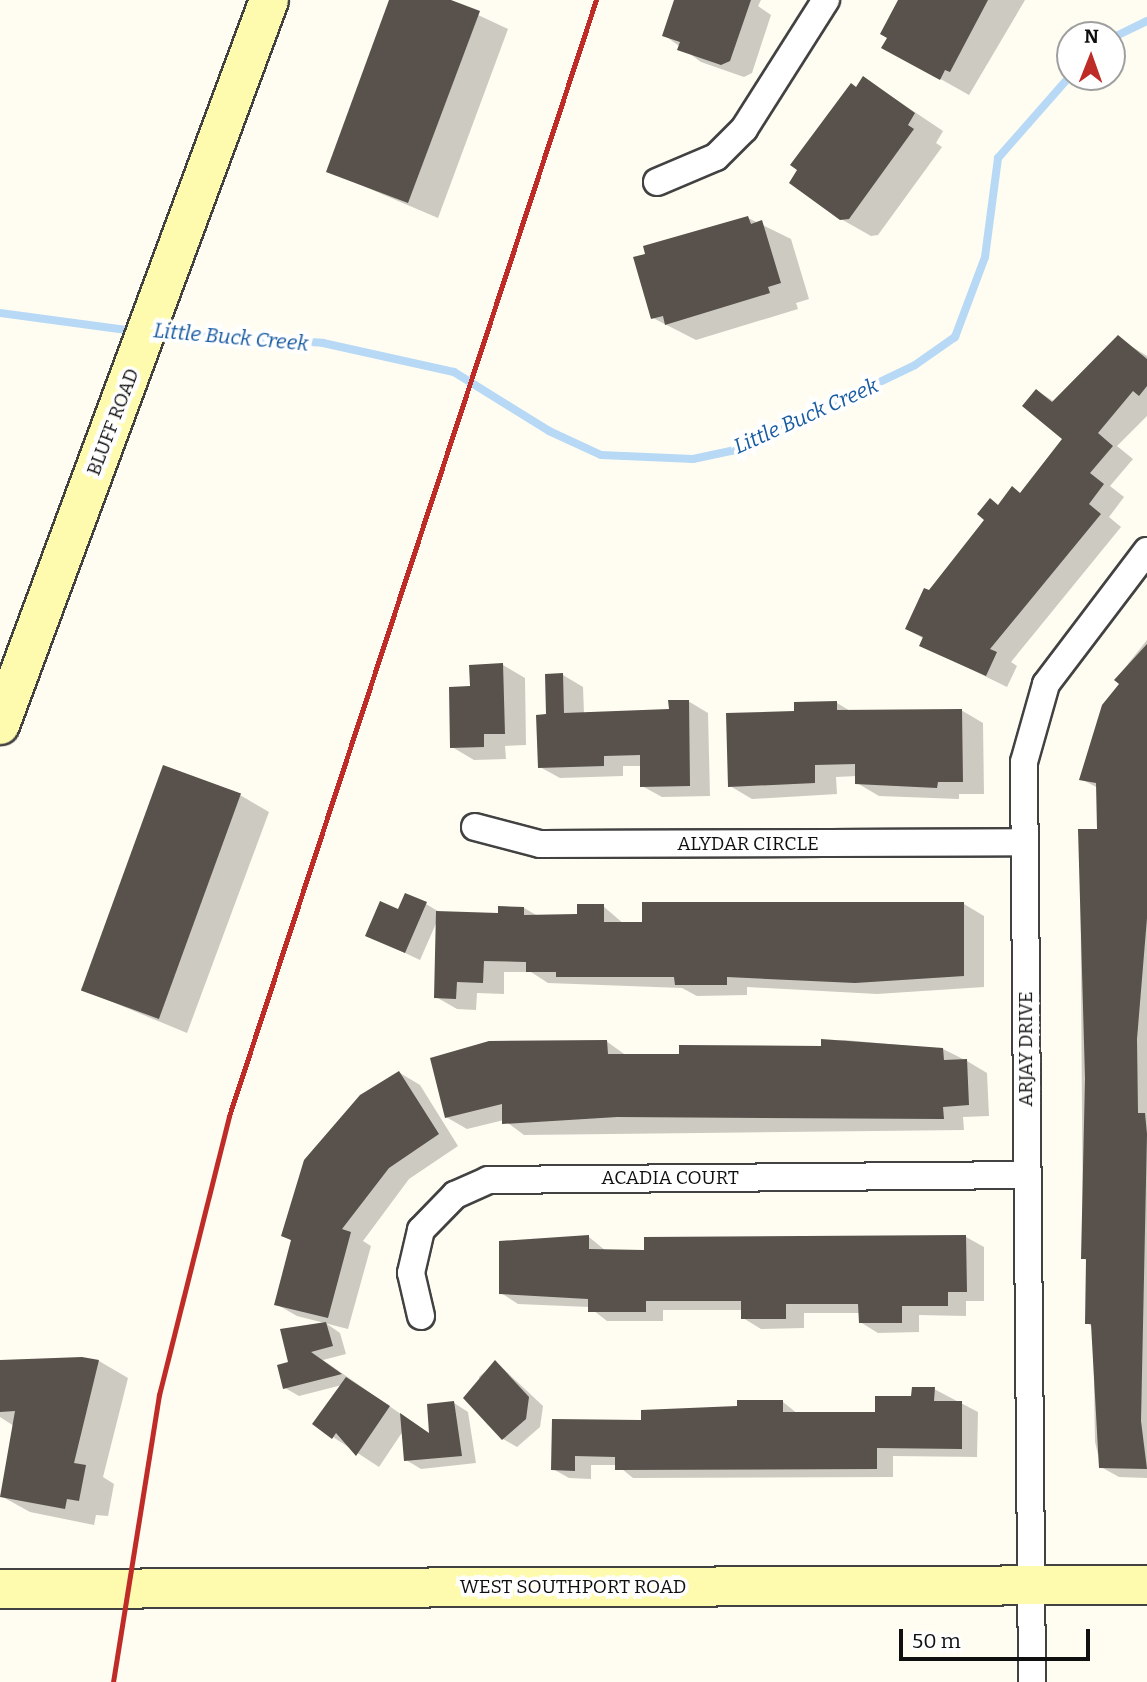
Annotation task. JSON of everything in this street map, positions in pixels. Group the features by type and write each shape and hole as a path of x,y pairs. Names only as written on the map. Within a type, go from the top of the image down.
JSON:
{"main road":[{"name":"BLUFF ROAD","path":"0,725 269,0"},
{"name":"WEST SOUTHPORT ROAD","path":"0,1589 1147,1585"}],"street":[{"path":"657,182 716,157 744,129 826,0"},
{"name":"ARJAY DRIVE","path":"1032,1682 1024,762 1036,705 1058,664 1147,551"},
{"name":"ALYDAR CIRCLE","path":"475,828 551,845 1024,842"},
{"name":"ACADIA COURT","path":"421,1316 411,1273 421,1230 445,1202 488,1180 1027,1175"}],"building":[{"path":"389,0 451,0 480,11 408,203 326,172"},
{"path":"674,0 751,0 730,61 721,65 677,50 680,42 662,36"},
{"path":"898,0 988,0 950,72 945,70 940,80 881,48 887,38 880,34"},
{"path":"863,76 915,113 908,125 914,129 849,219 840,220 789,183 797,170 790,165 851,83 856,87"},
{"path":"748,216 751,224 762,220 781,283 768,287 770,293 665,325 663,316 651,319 633,257 645,254 643,246"},
{"path":"1118,335 1147,359 1147,386 1139,396 1133,391 1098,433 1113,446 1090,473 1104,484 1089,504 1101,514 990,649 997,652 986,676 919,646 923,637 905,629 924,588 929,590 984,520 977,514 990,498 998,505 1012,486 1020,493 1062,439 1022,406 1036,389 1052,402"},
{"path":"1147,644 1147,918 1137,1039 1138,1113 1145,1113 1147,1134 1141,1421 1147,1469 1099,1468 1091,1324 1085,1324 1086,1259 1081,1259 1085,1078 1078,829 1097,829 1096,783 1079,780 1102,705 1119,684 1114,680"},
{"path":"503,663 505,734 484,734 484,747 450,748 449,687 470,686 469,665"},
{"path":"563,673 564,713 669,709 668,700 689,700 690,786 640,787 640,755 604,756 604,766 538,768 536,715 546,714 545,674"},
{"path":"837,701 837,710 962,709 963,782 938,782 937,788 855,784 855,764 815,765 815,783 728,787 726,713 794,711 794,702"},
{"path":"163,765 241,793 159,1019 81,991"},
{"path":"405,893 427,902 405,953 365,936 380,901 398,909"},
{"path":"642,902 964,902 964,976 855,983 727,977 727,985 675,985 674,977 556,977 556,972 526,972 526,962 484,961 483,983 457,982 456,999 434,998 436,911 498,913 498,906 524,907 524,915 577,914 577,904 604,904 604,922 642,922"},
{"path":"821,1039 943,1048 944,1060 967,1059 969,1105 943,1107 944,1119 617,1117 502,1124 502,1104 445,1118 430,1058 489,1041 607,1040 608,1054 679,1054 679,1045 821,1046"},
{"path":"399,1071 439,1134 389,1168 342,1229 351,1232 328,1318 274,1305 291,1240 281,1236 304,1160 360,1095"},
{"path":"589,1235 589,1249 644,1250 644,1237 966,1235 967,1292 948,1292 948,1306 902,1306 902,1323 859,1323 858,1304 786,1304 786,1319 741,1319 741,1301 646,1301 646,1312 588,1312 588,1299 499,1294 499,1241"},
{"path":"326,1322 333,1346 311,1352 342,1374 283,1389 277,1365 288,1362 280,1329"},
{"path":"82,1357 99,1360 74,1463 86,1465 79,1501 67,1499 65,1509 0,1497 15,1411 0,1412 0,1360"},
{"path":"495,1360 529,1397 526,1419 502,1440 463,1398"},
{"path":"346,1377 390,1406 356,1456 336,1433 332,1439 312,1424"},
{"path":"912,1387 935,1387 934,1401 962,1401 962,1449 877,1448 877,1469 615,1470 615,1457 575,1456 575,1471 551,1470 552,1419 641,1420 641,1410 737,1406 737,1400 783,1400 783,1412 875,1412 875,1396 911,1396"},
{"path":"454,1401 462,1456 404,1461 400,1413 429,1433 427,1404"}],"waterway":[{"name":"Little Buck Creek","path":"1126,31 1147,21"},
{"name":"Little Buck Creek","path":"157,333 323,343 454,372 549,431 601,455 693,459 740,449 915,365 955,337 985,257 998,158 1057,91"},
{"name":"Little Buck Creek","path":"0,313 134,331"}],"railway":[{"path":"113,1682 159,1395 229,1116 596,0"}]}
